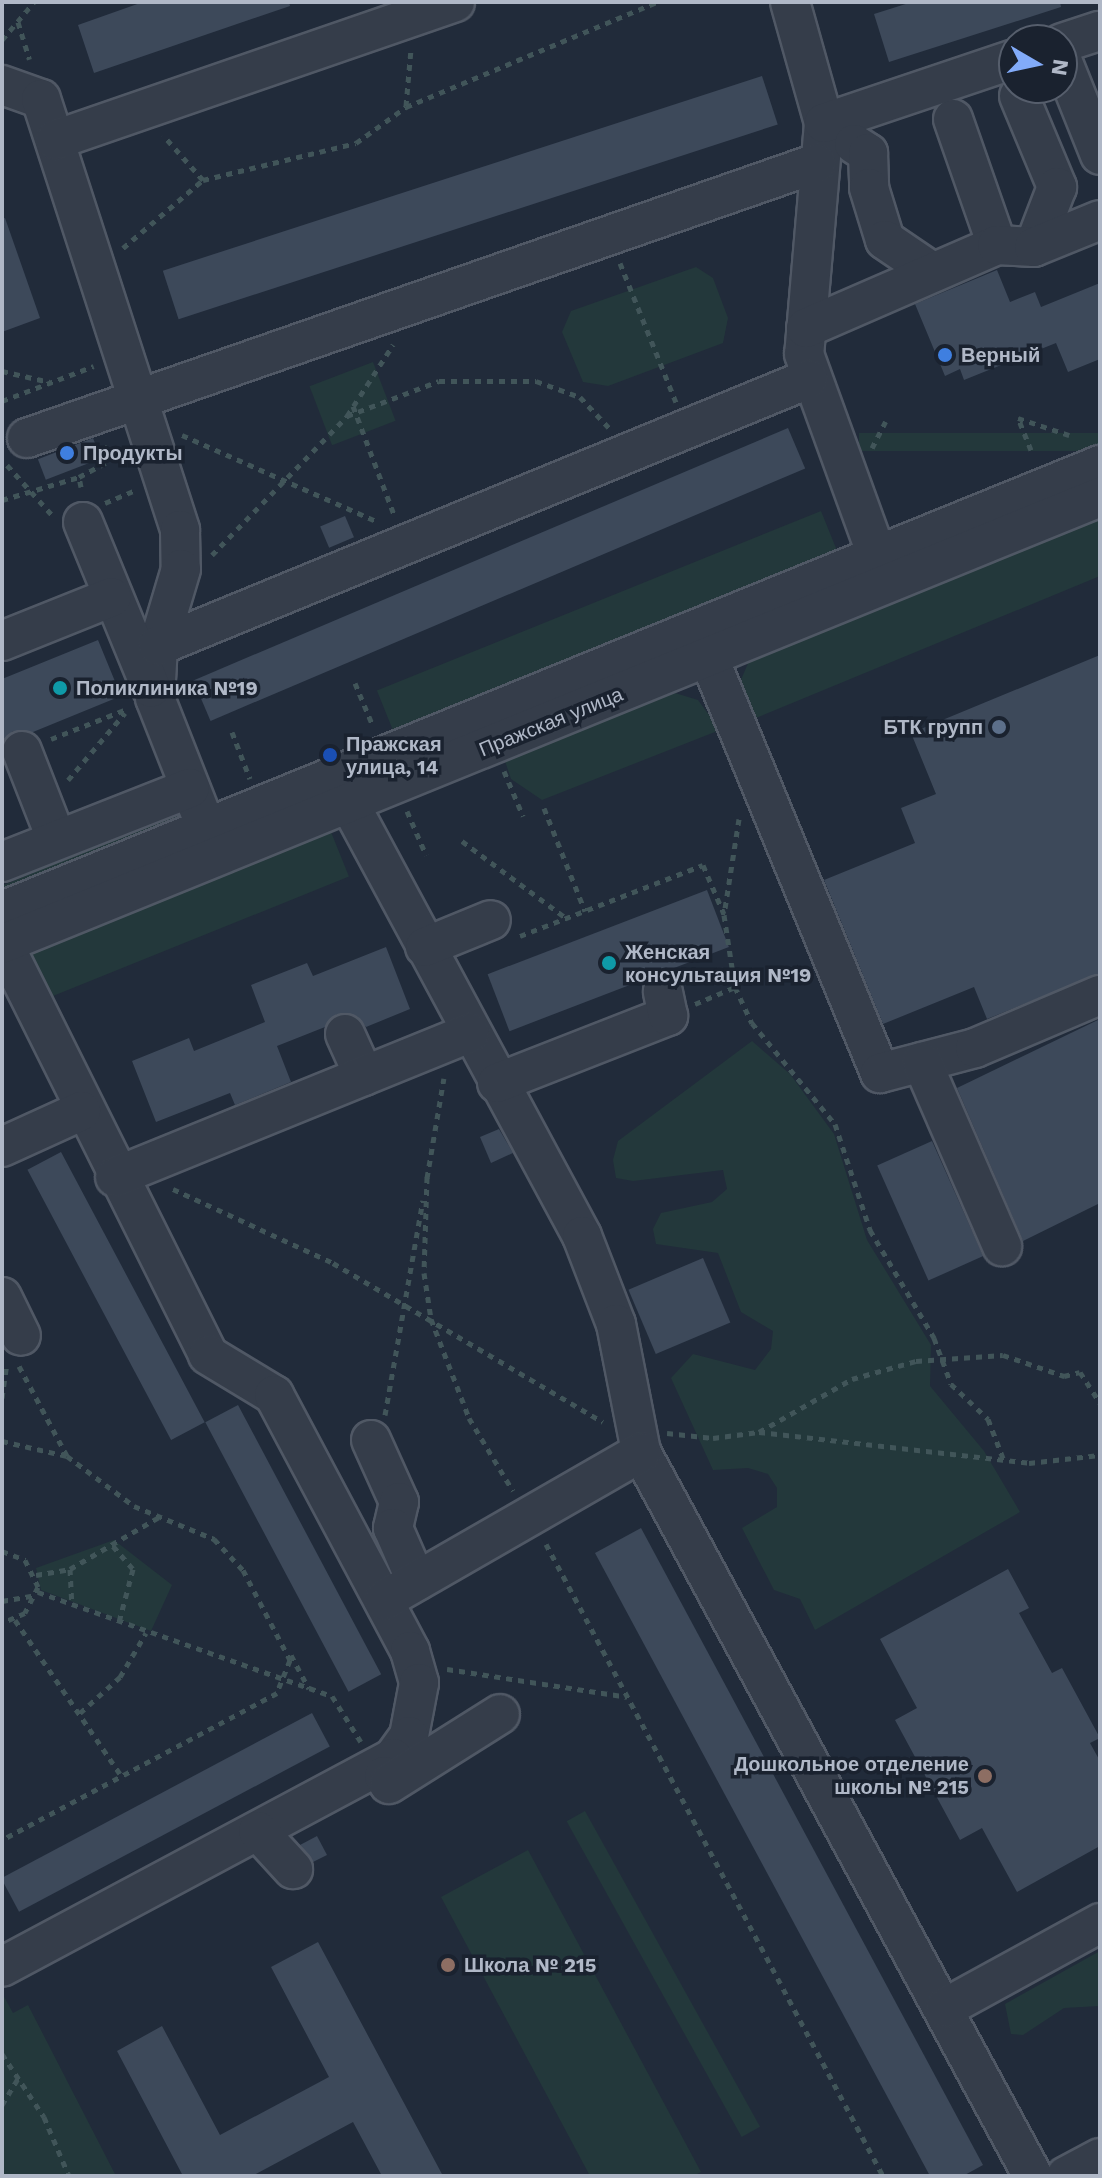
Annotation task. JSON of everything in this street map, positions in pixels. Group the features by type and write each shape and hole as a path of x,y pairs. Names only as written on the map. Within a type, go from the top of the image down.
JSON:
{"street":[{"path":"70,135 455,2"},
{"path":"790,2 839,134 868,153 869,188 885,240 932,272"},
{"path":"1078,38 1100,31"},
{"path":"882,570 808,379 806,328 817,163 839,134 998,84"},
{"path":"2,85 41,99 70,135 128,404 164,478 165,520 181,569 140,704"},
{"path":"1078,100 1100,155"},
{"path":"1027,104 1057,187 1034,247"},
{"path":"953,119 997,245"},
{"path":"15,448 392,308 817,163"},
{"path":"806,328 997,245 1034,247 1100,220"},
{"path":"158,646 344,559 623,455 808,379"},
{"name":"Пражская улица","path":"2,943 213,843 882,570 1100,465"},
{"name":"Пражская улица","path":"882,570 1100,497"},
{"path":"81,501 112,597 140,704 190,788 213,843"},
{"path":"2,641 112,597"},
{"path":"702,644 880,1073 975,1048 1100,995"},
{"path":"22,751 50,822"},
{"path":"2,862 50,822 190,788"},
{"path":"340,790 597,1270 642,1439 1033,2176"},
{"name":"Пражская улица","path":"2,911 213,843"},
{"path":"425,947 491,920"},
{"path":"2,943 81,1111 208,1355 274,1395 427,1675 455,1742"},
{"path":"497,1083 668,1016 663,992"},
{"path":"115,1177 470,1033"},
{"path":"345,1034 364,1076"},
{"path":"922,1062 1002,1246"},
{"path":"2,1147 81,1111"},
{"path":"2,1297 15,1342"},
{"path":"375,1432 399,1502 393,1528 416,1581"},
{"path":"384,1600 642,1439"},
{"path":"2,1967 378,1767 409,1736 427,1675"},
{"path":"378,1767 389,1784 500,1714"},
{"path":"258,1831 293,1869"},
{"path":"945,2008 1100,1923"},
{"path":"1066,2176 1100,2158"}],"path":[{"path":"2,40 34,2"},
{"path":"98,268 203,180 356,143 406,107 653,2"},
{"path":"404,19 412,76 406,107"},
{"path":"142,110 203,180"},
{"path":"609,233 658,367 690,427"},
{"path":"181,569 209,558 354,409 401,336 392,308"},
{"path":"2,401 99,365"},
{"path":"2,371 51,382"},
{"path":"354,409 439,381 536,381 599,410 623,455"},
{"path":"2,500 27,490 79,477 105,463 104,437 128,404"},
{"path":"354,409 403,538"},
{"path":"1031,450 1018,418 1069,435"},
{"path":"177,432 403,538"},
{"path":"15,448 27,490 48,516 81,501 96,507 164,478"},
{"path":"79,477 81,501"},
{"path":"355,683 377,736"},
{"path":"22,751 140,704"},
{"path":"50,822 140,704"},
{"path":"724,915 735,832 755,773"},
{"path":"511,788 523,816"},
{"path":"544,808 585,911"},
{"path":"407,810 426,855"},
{"path":"462,841 566,918"},
{"path":"491,920 511,939 703,865 724,915 735,987 752,1023 835,1124 870,1230 934,1338 951,1384 988,1419 1003,1458"},
{"path":"715,995 735,987"},
{"path":"375,1432 405,1304 446,1069"},
{"path":"427,1177 424,1252 431,1319 469,1418 521,1503"},
{"path":"162,1184 405,1304 642,1439 759,1432 1065,1463 1100,1455"},
{"path":"415,1250 424,1252"},
{"path":"15,1342 67,1456"},
{"path":"759,1432 852,1379 940,1361 1003,1355 1064,1376 1080,1372 1100,1403"},
{"path":"2,1441 67,1456 159,1517 204,1531 230,1552 310,1690"},
{"path":"36,1575 70,1569 159,1517"},
{"path":"541,1534 883,2176"},
{"path":"113,1546 133,1569 119,1622"},
{"path":"2,1551 20,1557 36,1575 39,1593"},
{"path":"70,1569 72,1605"},
{"path":"2,1623 15,1620 39,1593"},
{"path":"2,1601 39,1593 284,1683 332,1696 378,1767"},
{"path":"15,1620 120,1774"},
{"path":"80,1713 120,1677 146,1633"},
{"path":"284,1683 289,1651"},
{"path":"427,1675 628,1697"},
{"path":"2,1840 284,1683"},
{"path":"2,2054 20,2075 69,2176"},
{"path":"2,2105 20,2075"}],"green space":[{"path":"696,267 713,278 728,318 723,343 608,386 583,382 562,332 571,311"},
{"path":"373,362 396,421 332,445 310,386"},
{"path":"859,433 1100,433 1100,451 859,451"},
{"path":"821,511 840,558 396,738 377,690"},
{"path":"1100,519 1100,576 751,720 740,682 749,661"},
{"path":"675,693 698,700 720,730 542,800 511,779 505,761"},
{"path":"188,807 194,821 9,899 3,886"},
{"path":"331,832 349,877 39,1002 21,957"},
{"path":"752,1041 790,1074 834,1134 867,1240 931,1345 930,1386 984,1451 1020,1512 815,1630 800,1599 774,1590 742,1528 777,1507 777,1488 768,1474 748,1468 713,1470 671,1378 693,1354 755,1370 771,1349 773,1331 741,1312 718,1253 656,1244 653,1229 661,1213 712,1202 727,1189 723,1170 633,1181 616,1178 613,1160 618,1141"},
{"path":"114,1540 172,1585 151,1631 41,1590 36,1568"},
{"path":"585,1811 760,2127 742,2137 567,1821"},
{"path":"528,1850 701,2172 693,2176 590,2176 441,1897"},
{"path":"1100,1951 1100,2006 1064,2008 1023,2035 1011,2034 1005,2004"},
{"path":"2,1993 13,2013 28,2005 116,2176 2,2176"}],"building":[{"path":"143,2 289,2 290,6 94,73 78,25"},
{"path":"912,2 1060,2 1061,7 1008,24 998,24 998,27 889,62 874,14"},
{"path":"762,76 778,125 179,319 163,271"},
{"path":"5,218 40,318 2,332 2,219"},
{"path":"997,270 1010,302 1035,292 1041,307 1100,283 1100,359 1068,372 1056,343 964,380 960,369 945,376 915,304"},
{"path":"788,428 805,469 211,721 193,680"},
{"name":"Продукты","path":"93,438 101,459 46,480 38,459"},
{"path":"345,516 354,537 329,548 320,527"},
{"name":"Поликлиника №19","path":"98,640 121,696 33,732 13,731 2,743 2,679"},
{"path":"1100,655 1100,973 987,1019 974,987 883,1024 824,880 915,843 901,808 936,794 911,733"},
{"name":"Женская консультация №19","path":"707,890 729,947 509,1031 488,974"},
{"path":"386,947 410,1009 366,1027 357,1016 337,1014 325,1027 277,1046 291,1082 235,1105 230,1093 156,1122 132,1061 189,1038 194,1051 265,1022 251,985 307,963 313,976"},
{"path":"1100,1019 1100,1203 1023,1241 957,1088"},
{"path":"499,1129 513,1153 491,1163 480,1137"},
{"path":"932,1141 983,1256 928,1281 877,1165"},
{"path":"61,1152 205,1422 171,1440 27,1170"},
{"path":"703,1258 730,1322 656,1354 628,1290"},
{"path":"238,1405 381,1674 349,1692 205,1422"},
{"path":"641,1528 983,2165 963,2176 930,2176 595,1553"},
{"path":"1008,1569 1029,1608 1019,1613 1052,1673 1062,1668 1100,1738 1090,1743 1100,1761 1100,1846 1017,1892 982,1828 960,1840 895,1720 917,1708 880,1639"},
{"path":"312,1713 330,1747 19,1912 2,1878"},
{"path":"317,1836 327,1855 313,1862 300,1845"},
{"path":"318,1942 443,2176 382,2176 353,2122 252,2176 183,2176 117,2051 162,2026 220,2135 329,2077 271,1967"}],"place":[{"name":"Верный","path":"945,355"},
{"name":"Продукты","path":"67,453"},
{"name":"Поликлиника №19","path":"60,688"},
{"name":"БТК групп","path":"999,727"},
{"name":"Пражская улица, 14","path":"330,755"},
{"name":"Женская консультация №19","path":"609,963"},
{"name":"Дошкольное отделение школы № 215","path":"985,1776"},
{"name":"Школа № 215","path":"448,1965"}]}
